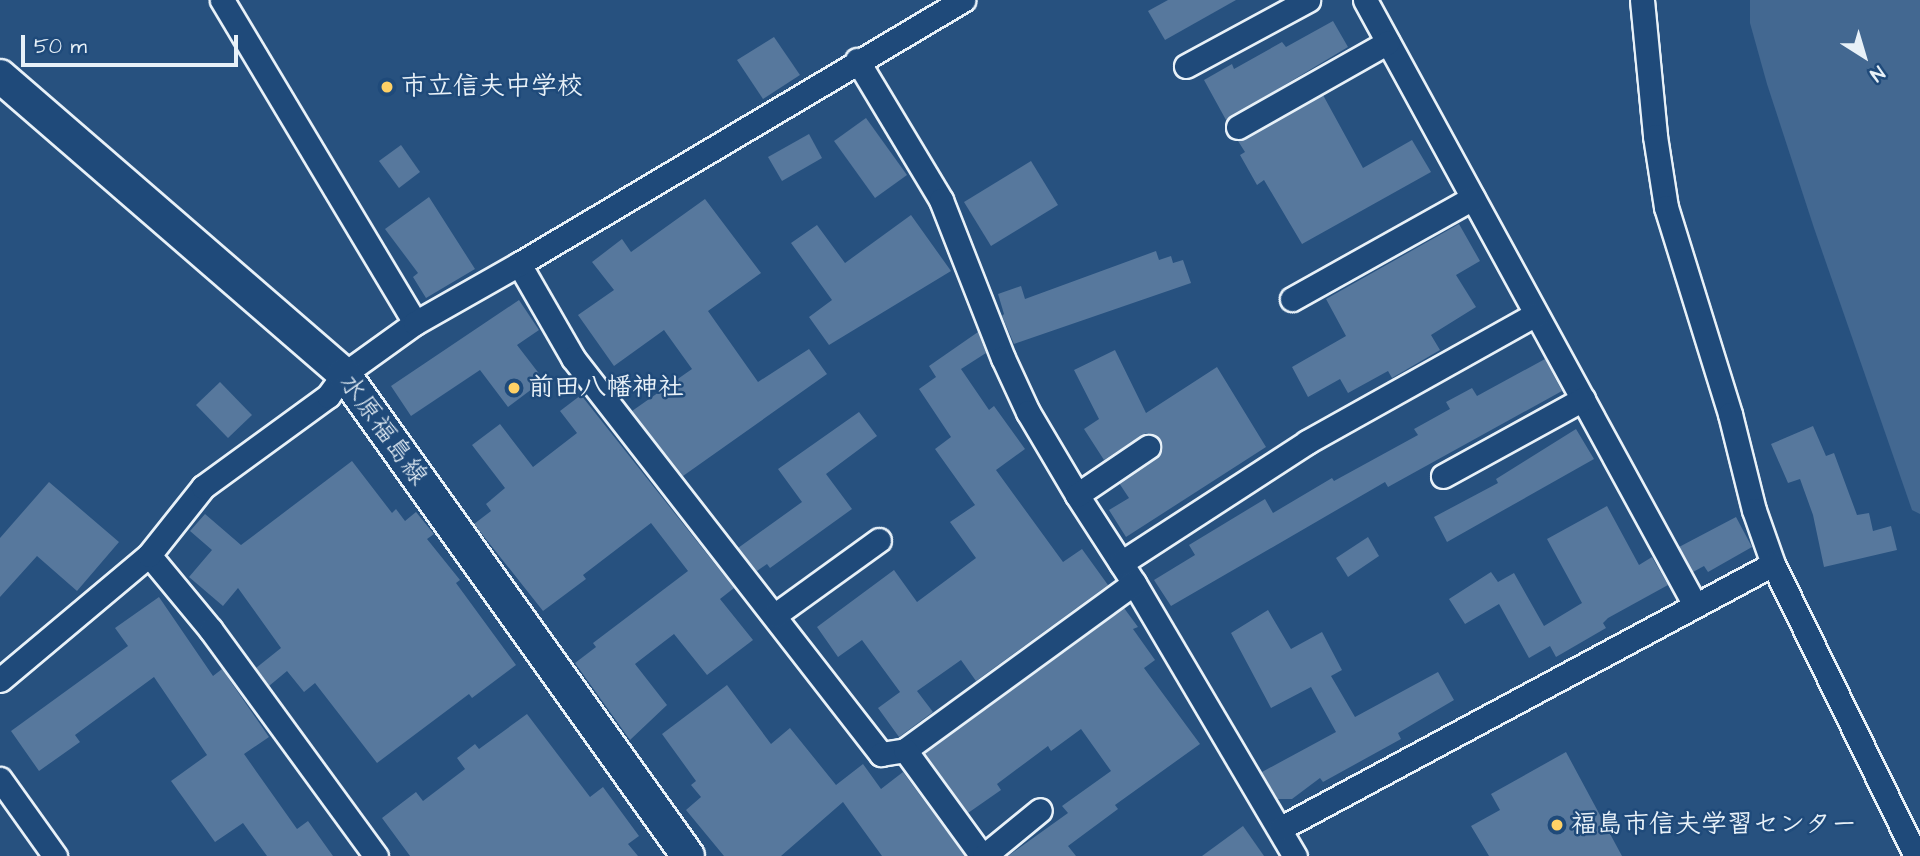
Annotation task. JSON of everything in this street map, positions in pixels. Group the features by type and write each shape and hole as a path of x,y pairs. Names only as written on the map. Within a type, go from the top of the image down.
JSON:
{"main road":[{"name":"水原福島線","path":"0,76 344,374 688,856"}],"street":[{"path":"222,0 415,323"},
{"path":"0,680 149,555 203,488 328,396 344,374 415,323 519,264 857,60 963,0"},
{"path":"1186,66 1308,0"},
{"path":"1365,0 1695,605"},
{"path":"1642,0 1655,136 1666,207 1723,389 1754,510 1773,564 1916,856"},
{"path":"1238,127 1388,42"},
{"path":"857,60 941,200 998,347 1028,412 1134,583 1210,716 1281,828 1295,856"},
{"path":"1292,299 1473,198"},
{"path":"519,264 573,358 881,754 905,750 1134,583"},
{"path":"1121,563 1307,442 1536,314"},
{"path":"1443,476 1583,399"},
{"path":"1077,495 1148,447"},
{"path":"775,615 879,540"},
{"path":"149,555 211,630 376,856"},
{"path":"1281,828 1773,564"},
{"path":"905,750 983,856 1040,810"},
{"path":"0,779 55,856"}],"shaded area":[{"path":"1750,0 1920,0 1920,514 1912,510 1814,228 1767,84 1750,23"}],"building":[{"path":"1168,0 1236,0 1165,40 1148,11"},
{"path":"1333,21 1348,47 1226,120 1204,80 1232,64 1234,69 1282,42 1286,47"},
{"path":"774,37 800,75 763,99 737,60"},
{"path":"1323,95 1363,168 1412,140 1431,172 1302,244 1264,180 1257,185 1240,155 1245,152 1238,141"},
{"path":"866,118 907,175 875,198 834,141"},
{"path":"809,134 822,158 782,181 768,157"},
{"path":"401,145 420,172 399,188 379,161"},
{"path":"1031,161 1058,205 991,246 964,202"},
{"path":"429,197 475,269 426,298 413,277 418,273 385,229"},
{"path":"705,199 761,273 708,311 758,382 809,349 827,374 683,476 632,411 692,369 664,330 614,366 578,315 614,290 592,262 622,239 631,252"},
{"path":"911,215 951,271 829,345 809,317 832,300 791,243 817,225 845,263"},
{"path":"1459,224 1480,261 1456,275 1476,307 1431,335 1440,350 1392,378 1388,371 1348,393 1340,379 1308,397 1292,367 1346,336 1326,299"},
{"path":"1156,251 1159,260 1171,256 1173,263 1183,260 1191,283 1014,344 1002,316 1004,314 998,294 1021,286 1025,299"},
{"path":"519,300 539,330 517,345 544,380 508,407 480,370 411,416 391,386"},
{"path":"978,332 986,353 961,369 989,410 994,406 1025,449 996,470 1063,562 1082,549 1108,585 976,681 961,660 917,691 933,712 899,737 878,708 900,692 862,640 838,657 817,627 894,570 917,602 976,558 950,522 975,505 935,449 951,437 919,389 936,377 929,366"},
{"path":"1115,350 1146,413 1217,367 1266,447 1126,537 1109,510 1129,498 1119,483 1156,459 1162,445 1155,435 1146,433 1104,460 1084,429 1099,419 1074,370"},
{"path":"1545,359 1562,391 1388,487 1385,482 1171,606 1154,580 1195,555 1189,545 1265,499 1273,513 1332,478 1334,481 1418,435 1414,429 1450,409 1446,402 1472,388 1477,396"},
{"path":"220,382 252,415 228,438 196,405"},
{"path":"581,395 734,588 720,599 753,640 707,675 674,634 635,664 667,705 630,740 575,663 596,647 593,643 688,571 651,523 583,575 586,579 543,611 474,524 491,511 486,504 505,488 472,445 500,424 533,467 577,433 560,411"},
{"path":"859,412 877,436 826,474 852,509 770,568 767,564 757,571 738,548 802,502 778,469"},
{"path":"1813,426 1826,456 1834,453 1857,515 1869,513 1873,531 1891,526 1897,550 1824,567 1813,515 1800,479 1788,483 1771,444"},
{"path":"1576,429 1594,459 1447,542 1434,517 1498,483 1496,479"},
{"path":"352,461 392,513 396,509 405,521 416,512 434,534 427,539 460,580 456,583 516,665 472,698 469,694 377,763 315,683 304,692 287,671 269,686 256,668 281,648 238,588 223,606 189,577 212,550 190,531 205,514 241,545"},
{"path":"49,482 119,542 77,591 37,556 0,597 0,538"},
{"path":"1607,506 1639,565 1652,557 1668,585 1608,618 1603,623 1606,628 1556,657 1550,646 1529,658 1499,604 1465,624 1449,599 1491,572 1498,582 1514,573 1544,626 1582,603 1547,539"},
{"path":"1736,517 1752,547 1708,572 1704,566 1693,572 1679,547"},
{"path":"1368,537 1379,556 1348,577 1336,558"},
{"path":"159,597 213,676 222,669 269,737 244,754 297,829 308,821 333,856 267,856 243,823 215,842 171,781 207,755 154,677 75,735 80,742 39,771 11,731 128,646 115,628"},
{"path":"1124,608 1138,627 1133,629 1155,660 1144,668 1200,744 1115,805 1118,809 1068,846 1076,856 1008,856 1068,813 1062,806 1111,771 1081,729 1051,751 1048,746 997,784 1001,790 968,813 925,753"},
{"path":"1268,610 1291,649 1322,632 1342,670 1331,676 1355,717 1438,672 1454,700 1398,733 1401,739 1323,782 1320,778 1292,799 1278,799 1262,772 1336,732 1311,687 1271,708 1231,633"},
{"path":"727,685 771,744 790,728 836,785 863,764 881,789 903,772 965,856 882,856 843,802 781,856 724,856 686,810 701,797 691,785 696,781 662,734"},
{"path":"527,714 590,797 603,787 639,836 628,844 638,856 410,856 382,818 416,792 423,801 465,769 457,758 475,744 479,749"},
{"name":"福島市信夫学習センター","path":"1566,752 1622,856 1489,856 1471,826 1500,810 1491,794"},
{"path":"1243,826 1264,856 1202,856"}],"place":[{"name":"市立信夫中学校","path":"387,87"},
{"name":"前田八幡神社","path":"514,388"},
{"name":"福島市信夫学習センター","path":"1557,825"}]}
